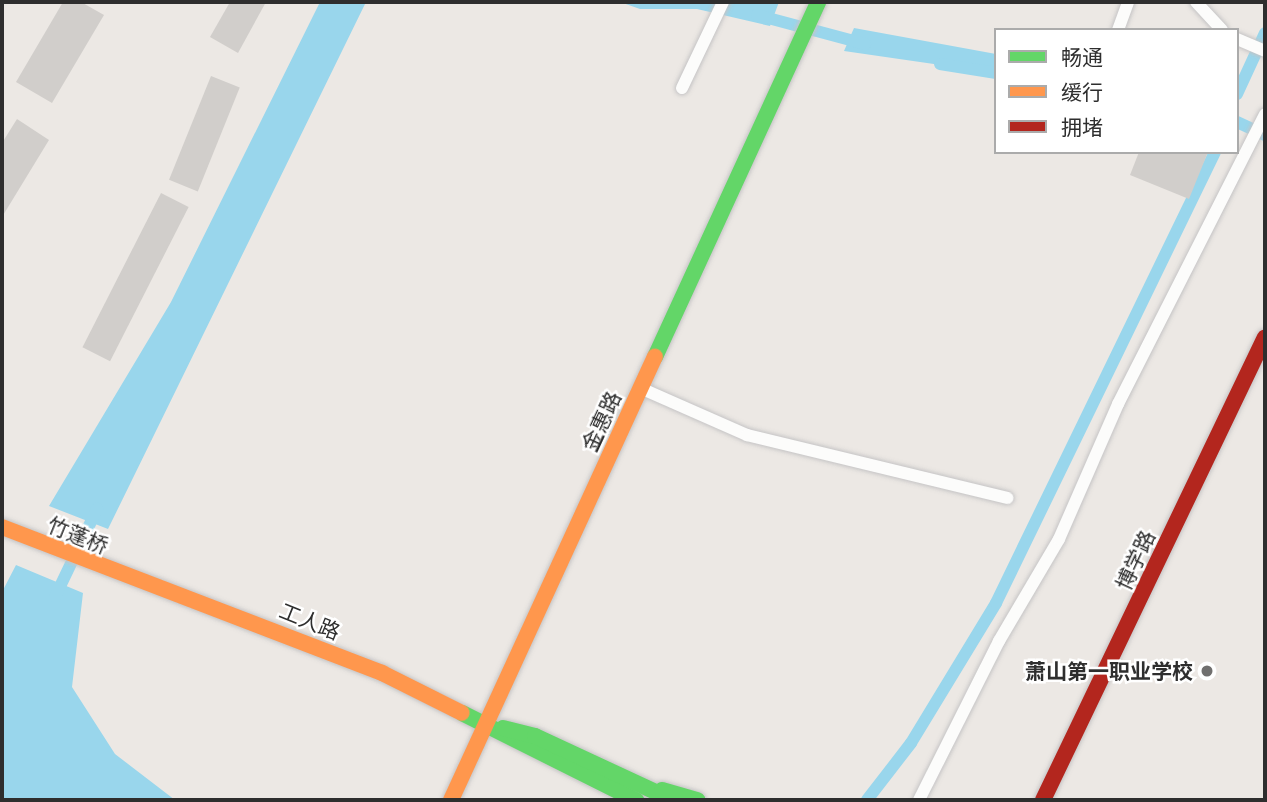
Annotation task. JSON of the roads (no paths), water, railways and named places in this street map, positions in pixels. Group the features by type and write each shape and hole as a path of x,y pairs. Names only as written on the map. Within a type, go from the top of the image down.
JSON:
{"main road":[{"name":"金惠路","path":"451,800 817,5"},
{"name":"博学路","path":"1043,800 1265,337"},
{"name":"竹蓬桥","path":"2,527 114,572"},
{"name":"工人路","path":"114,572 283,632 485,723 636,796 673,800"},
{"path":"636,796 698,800"}],"street":[{"path":"682,88 723,2"},
{"path":"1119,28 1128,2"},
{"path":"1196,2 1220,28"},
{"path":"1239,40 1265,51"},
{"path":"919,800 999,641 1059,539 1118,404 1249,152 1265,114"},
{"path":"640,388 747,435 1008,498"}],"water":[{"path":"320,2 366,2 108,529 49,506 171,302"},
{"path":"620,2 779,2 770,26 697,9 640,9"},
{"path":"854,28 994,54 994,73 844,51"},
{"path":"16,565 83,593 72,687 115,754 175,800 2,800 2,592"}],"waterway":[{"path":"757,15 865,44"},
{"path":"1239,90 1265,33"},
{"path":"940,64 994,73"},
{"path":"1239,123 1265,135"},
{"path":"867,800 911,743 996,603 1214,154"},
{"path":"55,597 97,509"}],"place":[{"name":"萧山第一职业学校","path":"1207,671"}]}
